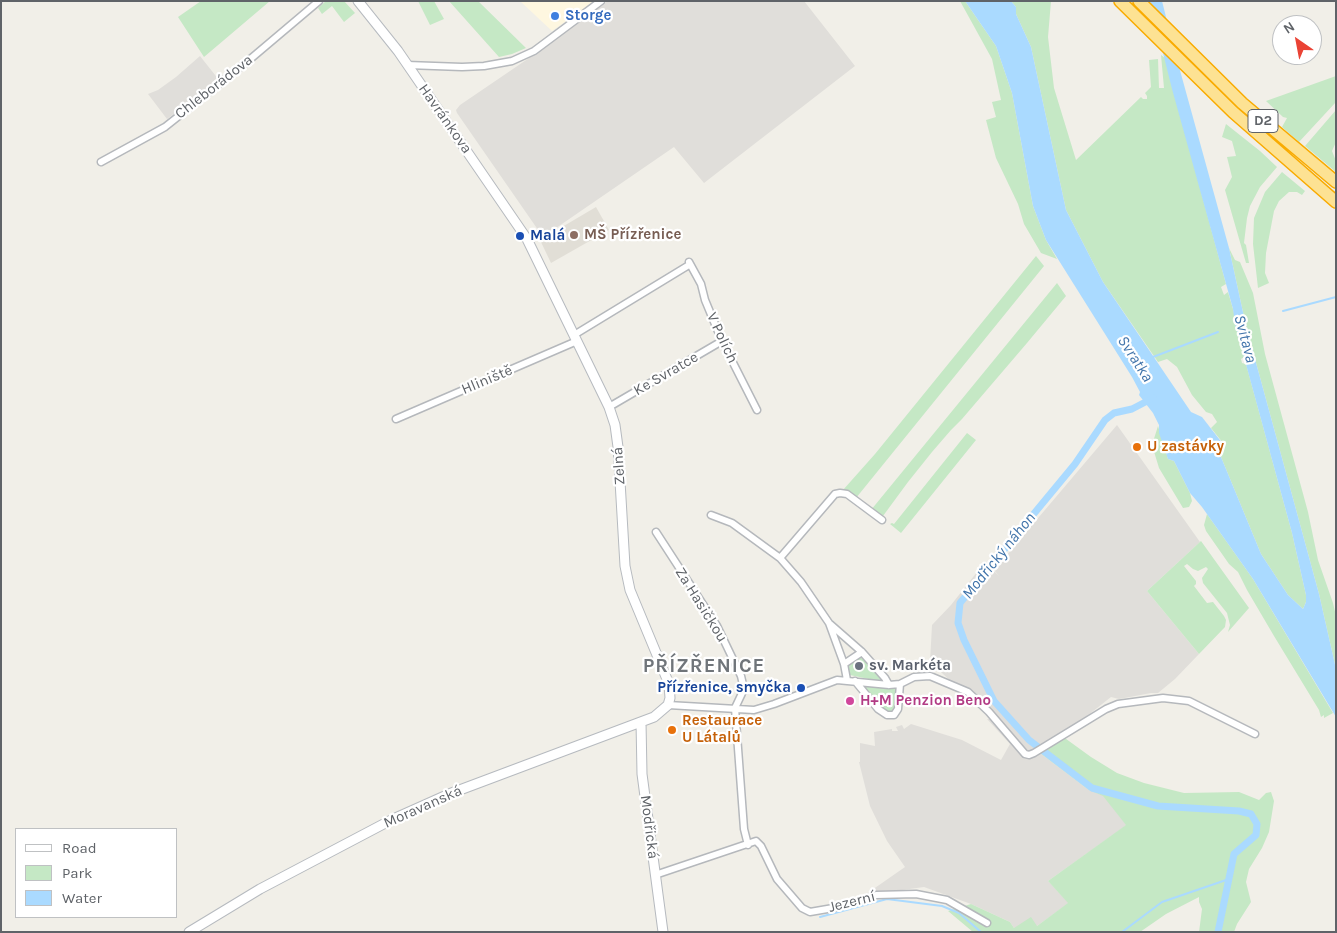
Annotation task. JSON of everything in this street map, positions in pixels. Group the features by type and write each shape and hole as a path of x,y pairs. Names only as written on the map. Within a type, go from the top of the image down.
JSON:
{"highway":[{"name":"D2","path":"1120,1 1140,23 1233,112 1336,202"},
{"name":"D2","path":"1139,1 1242,103 1336,182"}],"street":[{"name":"Chleborádova","path":"101,162 165,127 319,1"},
{"name":"Havránkova","path":"358,1 408,65 527,239"},
{"path":"408,65 462,67 484,66 512,61 534,51 601,1"},
{"name":"Zelná","path":"527,239 609,407 615,426 625,566 630,590 669,684 671,694 668,705"},
{"name":"V Polích","path":"576,338 689,264 701,284 705,300 722,341 758,410"},
{"name":"Hliniště","path":"396,419 576,338"},
{"name":"Ke Svratce","path":"609,407 722,341"},
{"path":"780,558 835,494 847,494 882,520"},
{"path":"711,515 732,523 780,558 813,598 829,623 844,664 847,680"},
{"name":"Za Hasičkou","path":"656,532 717,626 741,676 744,689 735,708"},
{"path":"829,623 862,652 889,685"},
{"path":"844,664 862,652"},
{"path":"668,705 758,710 837,680 889,685 900,684 914,677 930,676 956,685 968,692 990,712 1025,754 1034,753 1106,708 1118,704 1163,698 1190,701 1255,734"},
{"path":"855,681 878,709 887,715 894,714 898,709 900,684"},
{"name":"Moravanská","path":"189,932 260,888 393,819 449,794 654,717 668,705"},
{"path":"655,875 748,844 744,829 735,708"},
{"name":"Modřická","path":"641,722 642,774 663,932"},
{"name":"Jezerní","path":"748,844 756,842 761,846 777,879 802,908 810,912 839,907 876,895 916,894 948,900 987,923"}],"shaded area":[{"name":"Storge","path":"520,1 594,1 552,31"},
{"path":"608,1 804,1 855,66 704,183 674,147 543,237 456,110 460,105"},
{"path":"200,56 219,80 167,119 148,94 158,90 176,77"},
{"name":"MŠ Přízřenice","path":"596,207 609,230 551,263 540,240"},
{"path":"1117,425 1200,542 1147,591 1199,654 1175,679 1158,693 1119,699 1111,697 1040,753 1089,790 1103,795 1127,825 1048,881 1069,903 1037,926 1014,928 1010,922 971,904 924,887 873,894 872,890 905,867 887,841 870,806 859,762 860,743 875,746 874,732 892,729 892,731 898,731 896,727 902,725 904,729 911,724 962,740 1001,760 1010,744 987,719 992,719 930,662 932,625 951,605 985,562 999,576 994,570"}],"green space":[{"path":"201,1 270,1 204,57 178,17"},
{"path":"326,1 344,1 355,13 344,22 332,6 322,14 318,8"},
{"path":"418,1 434,1 444,19 430,25"},
{"path":"449,1 478,1 526,48 499,57"},
{"path":"960,1 965,1 996,46 1012,93 1033,206 1046,240 1057,259 1041,253 1024,224 1018,204 996,158 986,120 996,117 992,102 1001,100 992,59"},
{"path":"1011,1 1051,1 1048,37 1054,88 1076,160 1141,97 1147,99 1145,93 1151,87 1149,60 1158,59 1159,88 1164,88 1161,55 1165,58 1226,284 1221,287 1224,295 1228,292 1233,309 1244,357 1241,359 1242,363 1246,364 1292,533 1306,595 1303,609 1288,595 1261,554 1221,457 1223,443 1211,428 1217,422 1212,414 1206,412 1192,395 1177,367 1167,359 1158,362 1103,282 1066,210 1031,47 1016,14 1016,7"},
{"path":"1336,76 1336,102 1299,142 1282,127 1287,118 1283,117 1266,101"},
{"path":"1336,110 1336,142 1332,151 1336,161 1336,172 1305,146"},
{"path":"1226,124 1277,167 1260,187 1250,206 1244,243 1249,263 1246,263 1225,190 1232,177 1227,157 1236,156 1232,141 1222,137"},
{"path":"1282,172 1305,191 1302,195 1297,192 1289,192 1279,201 1274,211 1266,253 1265,273 1269,283 1258,288 1253,244 1254,218 1265,192"},
{"path":"1229,248 1235,260 1240,262 1253,293 1265,354 1308,512 1318,560 1333,603 1336,616 1336,669 1319,594 1246,326"},
{"path":"1036,256 1044,266 856,498 843,490 875,454"},
{"path":"1057,283 1066,296 932,452 883,516 883,519 871,510"},
{"path":"1158,426 1168,459 1174,461 1190,493 1192,501 1189,507 1183,508 1159,468 1152,445"},
{"path":"967,433 976,440 901,533 890,524 894,524"},
{"path":"1207,514 1253,579 1333,713 1324,718 1324,715 1321,717 1319,710 1238,572 1229,564 1206,531 1204,525"},
{"path":"1201,541 1249,608 1228,632 1230,625 1227,613 1203,583 1202,578 1208,569 1206,567 1198,571 1187,564 1184,566 1196,581 1194,586 1207,603 1213,602 1226,620 1225,627 1199,654 1147,591"},
{"path":"860,656 863,657 883,682 850,675 847,665"},
{"path":"865,686 895,688 896,708 892,713 885,712 863,688"},
{"path":"1062,736 1117,773 1144,783 1184,793 1239,792 1259,800 1266,793 1271,792 1274,801 1269,832 1249,869 1246,882 1251,902 1234,932 1199,932 1202,909 1199,897 1166,914 1140,932 973,932 948,911 971,904 1010,922 1014,928 1031,917 1037,926 1068,903 1048,881 1126,825 1103,796 1089,790 1040,753"}],"water":[{"path":"965,1 1011,1 1016,7 1016,14 1031,47 1066,210 1103,282 1191,412 1202,417 1223,444 1221,457 1261,554 1288,595 1303,609 1306,595 1292,533 1150,1 1162,1 1229,248 1246,326 1319,594 1336,669 1336,717 1253,579 1190,493 1174,461 1168,459 1159,433 1159,425 1153,413 1139,395 1140,392 1132,377 1046,240 1033,206 1012,93 996,46"}],"waterway":[{"path":"1283,311 1336,297"},
{"name":"Svratka","path":"1153,357 1218,332"},
{"name":"Modřický náhon","path":"1153,398 1132,409 1114,413 1105,420 1075,464 960,603 958,623 964,640 994,701 1029,740 1092,788 1158,806 1239,811 1251,814 1257,824 1256,835 1234,854 1218,932"},
{"path":"1122,932 1162,902 1229,879"},
{"path":"820,917 887,899 942,906 959,913 981,932"}],"place":[{"name":"Storge","path":"555,16"},
{"name":"MŠ Přízřenice","path":"574,235"},
{"name":"Malá","path":"520,236"},
{"name":"U zastávky","path":"1137,447"},
{"name":"sv. Markéta","path":"859,666"},
{"name":"Přízřenice, smyčka","path":"801,688"},
{"name":"H+M Penzion Beno","path":"850,701"},
{"name":"Restaurace U Látalů","path":"672,730"}],"district":[{"name":"PŘÍZŘENICE","path":"704,666"}],"water label":[{"name":"Svitava","path":"1245,339"}]}
